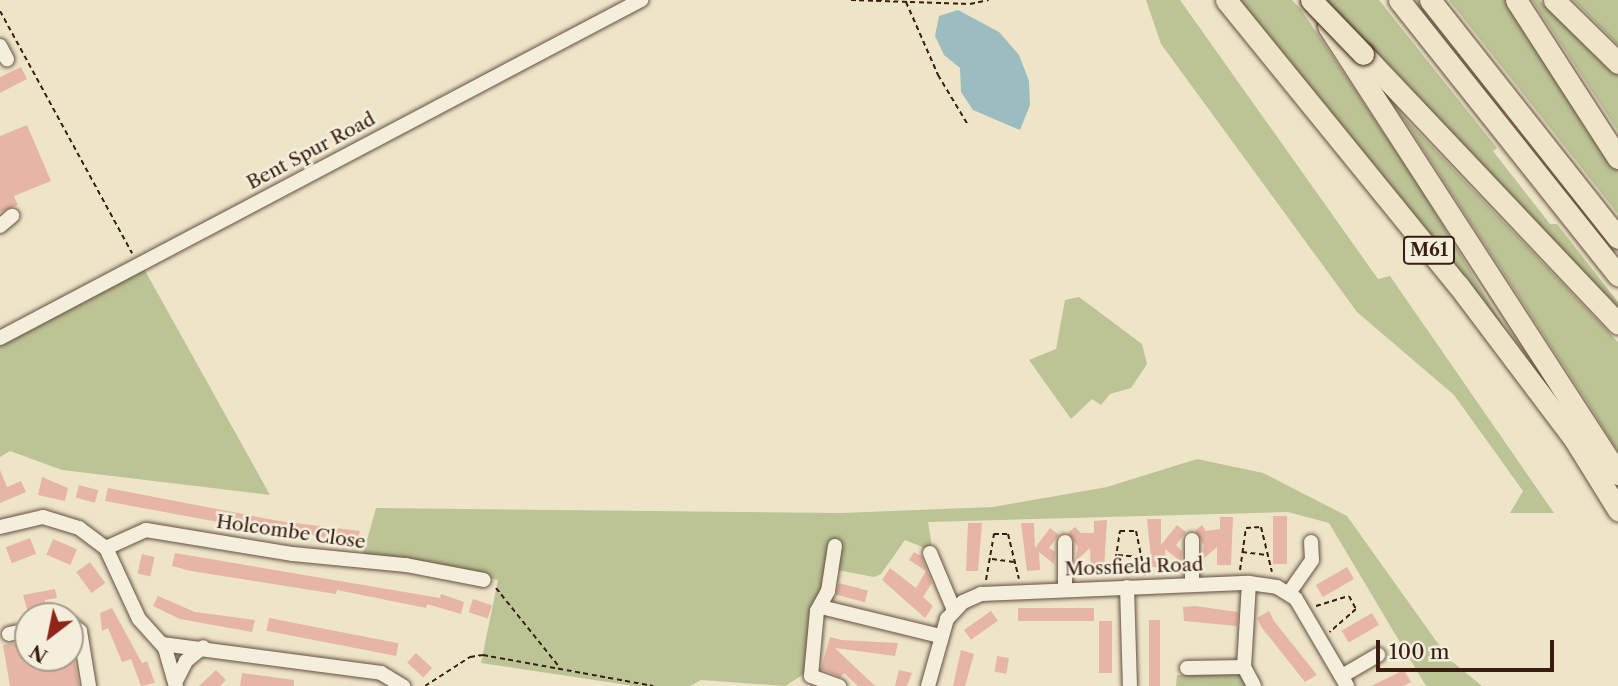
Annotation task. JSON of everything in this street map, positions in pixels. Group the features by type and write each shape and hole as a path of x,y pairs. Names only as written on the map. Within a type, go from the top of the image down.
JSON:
{"highway":[{"name":"M61","path":"1226,0 1458,285 1574,439 1618,510"},
{"name":"M61","path":"1311,0 1618,324"},
{"name":"M61","path":"1311,0 1618,474"},
{"path":"1399,0 1618,275"},
{"path":"1430,0 1618,238"},
{"path":"1516,0 1618,158"},
{"path":"1554,0 1618,63"}],"street":[{"name":"Bent Spur Road","path":"0,338 137,263 641,0"},
{"path":"0,226 12,216"},
{"path":"0,527 28,518 52,519 79,528 106,548 139,619 162,644 176,682"},
{"name":"Holcombe Close","path":"106,548 146,530 477,583"},
{"path":"1192,541 1192,585"},
{"path":"1311,541 1312,560 1282,590 1304,609 1345,681 1378,655"},
{"path":"1065,542 1065,589"},
{"path":"835,546 814,627 811,676 839,686"},
{"path":"929,686 940,636 954,610 930,553"},
{"path":"1243,584 1244,667 1254,686"},
{"name":"Mossfield Road","path":"954,610 983,593 1022,590 1243,584 1282,590"},
{"path":"1127,587 1130,686"},
{"path":"821,607 940,636"},
{"path":"9,634 14,633"},
{"path":"162,644 203,647 381,673 403,686"},
{"path":"176,682 186,661 203,647"},
{"path":"84,656 89,686"},
{"path":"1187,668 1244,667"}],"path":[{"path":"851,0 970,4 989,0"},
{"path":"906,2 938,75 968,125"},
{"path":"0,11 137,263"},
{"path":"1243,584 1242,552 1246,528 1261,527 1268,555 1282,590"},
{"path":"1111,587 1120,531 1136,531 1147,586"},
{"path":"983,593 994,534 1008,534 1022,590"},
{"path":"1242,552 1268,555"},
{"path":"1116,555 1141,558"},
{"path":"989,558 1015,562"},
{"path":"477,583 493,584 561,669"},
{"path":"1304,609 1349,596 1356,609 1321,640"},
{"path":"425,686 475,655 653,686"}],"green space":[{"path":"1146,0 1180,0 1378,279 1390,276 1554,513 1510,513 1523,491 1454,395 1357,312 1161,44"},
{"path":"1237,0 1292,0 1300,8 1418,184 1515,345"},
{"path":"1327,0 1379,0 1497,148 1493,151 1550,224 1557,224 1618,302 1618,313"},
{"path":"1449,0 1507,0 1618,169 1618,214"},
{"path":"1532,0 1539,0 1618,75 1618,131"},
{"path":"1573,0 1618,0 1618,45"},
{"path":"1399,112 1618,342 1618,452 1586,400"},
{"path":"143,267 270,495 62,470 10,451 0,457 0,343"},
{"path":"1079,297 1142,344 1147,364 1131,388 1110,394 1101,405 1092,399 1071,419 1029,360 1056,349 1065,300"},
{"path":"1197,459 1263,473 1347,516 1449,659 1482,686 1426,686 1329,523 1288,512 928,522 932,546 927,549 905,540 881,574 874,577 837,570 841,545 829,542 823,591 804,674 785,686 701,680 690,686 634,686 481,663 498,580 409,561 362,558 376,508 842,513 993,507 1107,487"},
{"path":"1239,674 1246,686 1176,686 1177,675"}],"water":[{"path":"958,10 999,32 1019,55 1029,81 1030,105 1020,130 973,110 961,92 960,68 944,55 935,36 939,16"}],"building":[{"path":"21,67 27,79 0,93 0,77"},
{"path":"27,125 51,181 14,196 18,205 0,212 0,136"},
{"path":"0,470 7,487 21,481 26,492 0,503"},
{"path":"42,477 68,488 65,501 38,495"},
{"path":"79,485 98,490 95,503 76,498"},
{"path":"108,488 279,521 360,531 356,544 297,532 296,535 267,531 105,501"},
{"path":"1273,516 1287,516 1287,564 1273,564"},
{"path":"1220,517 1233,517 1231,565 1217,565 1217,547 1202,560 1204,545 1195,531 1202,525 1206,531 1220,529"},
{"path":"1147,519 1161,519 1161,545 1177,525 1186,532 1176,545 1182,551 1181,562 1165,549 1166,567 1152,567"},
{"path":"1107,520 1104,568 1091,569 1090,548 1075,562 1078,547 1068,533 1075,527 1081,533 1094,533 1094,521"},
{"path":"968,523 982,523 978,571 966,571"},
{"path":"1021,523 1034,523 1035,548 1050,528 1059,535 1049,548 1055,552 1054,564 1039,552 1040,570 1027,571"},
{"path":"30,538 36,554 12,563 6,547"},
{"path":"53,539 77,549 70,565 46,555"},
{"path":"914,552 921,556 932,583 923,597 933,606 925,618 882,580 890,568 916,588 926,571 909,560"},
{"path":"175,553 440,598 441,594 464,602 461,614 427,604 426,608 337,590 336,594 191,571 172,566"},
{"path":"142,554 155,557 150,576 138,573"},
{"path":"90,562 105,583 92,593 76,572"},
{"path":"1347,567 1354,579 1323,597 1316,585"},
{"path":"839,583 868,591 865,602 836,595"},
{"path":"55,589 57,598 45,602 25,602 23,595"},
{"path":"158,596 195,612 255,620 252,632 180,619 153,606"},
{"path":"473,599 492,605 488,618 469,612"},
{"path":"1183,607 1238,612 1237,626 1184,621"},
{"path":"112,608 142,663 147,661 155,683 141,686 131,659 122,662 108,628 102,631 100,613"},
{"path":"1018,608 1094,608 1094,621 1018,621"},
{"path":"991,611 998,621 971,640 964,630"},
{"path":"1269,611 1317,675 1305,682 1262,628 1257,618"},
{"path":"1372,613 1379,625 1349,643 1342,630"},
{"path":"269,618 399,643 396,656 267,631"},
{"path":"1149,620 1160,620 1160,686 1149,686"},
{"path":"1099,621 1112,621 1112,673 1099,673"},
{"path":"830,637 898,643 895,656 835,648 875,686 858,686 844,673 841,677 821,669"},
{"path":"14,643 14,672 77,672 79,686 10,686 3,645"},
{"path":"961,650 974,654 965,686 953,686"},
{"path":"416,653 432,668 423,678 407,663"},
{"path":"997,656 1009,658 1006,674 994,672"},
{"path":"216,670 226,680 220,686 199,686"},
{"path":"899,670 912,673 907,686 895,686"},
{"path":"1404,670 1411,682 1403,686 1371,686"},
{"path":"242,673 294,680 294,686 240,686"}]}
